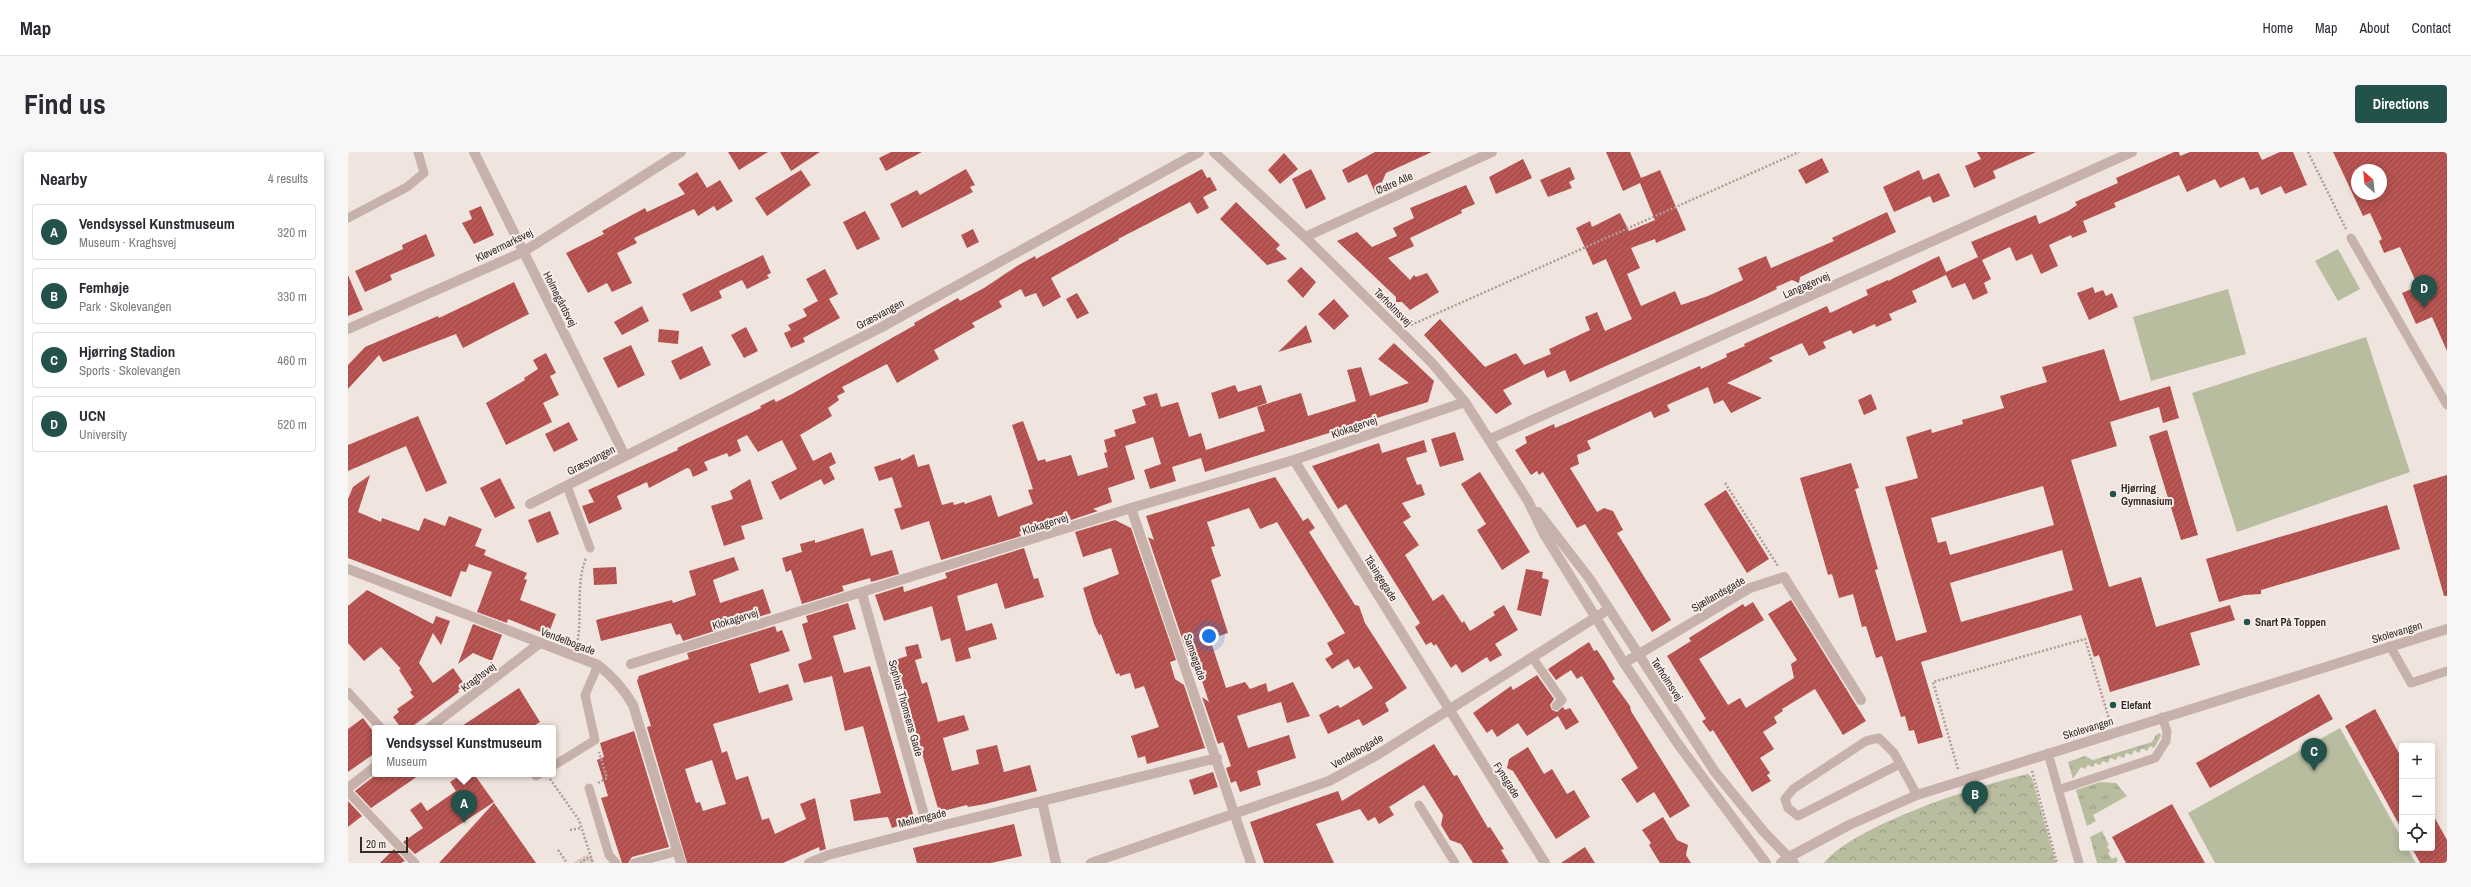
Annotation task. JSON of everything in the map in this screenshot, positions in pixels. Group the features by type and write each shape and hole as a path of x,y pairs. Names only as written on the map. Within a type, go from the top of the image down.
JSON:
{"street":[{"name":"Holmegårdsvej","path":"474,152 625,456"},
{"name":"Kløvermarksvej","path":"348,329 524,252 681,152"},
{"name":"Græsvangen","path":"530,504 880,328 1199,152"},
{"name":"Tørholmsvej","path":"1214,152 1305,237 1399,330 1432,363 1465,402 1490,439 1528,501 1544,534 1624,663 1687,756 1766,863"},
{"name":"Østre Alle","path":"1305,237 1492,152"},
{"name":"Langagervej","path":"1490,439 2132,152"},
{"name":"Klokagervej","path":"631,664 1131,508 1294,460 1465,402"},
{"name":"Tåsingegade","path":"1294,460 1448,709"},
{"name":"Tørholmsvej","path":"1528,501 1572,553 1715,772 1788,861"},
{"name":"Samsøgade","path":"1131,508 1217,758 1251,863"},
{"name":"Vendelbogade","path":"348,569 598,665 621,687 633,705 681,863"},
{"name":"Sjællandsgade","path":"1624,663 1750,588 1784,577"},
{"path":"1784,577 1861,700"},
{"name":"Sophus Thomsens Gade","path":"862,593 928,829"},
{"name":"Vendelbogade","path":"1091,863 1329,781 1377,755 1609,609"},
{"name":"Skolevangen","path":"1788,861 1836,831 1917,794 2447,628"},
{"name":"Kraghsvej","path":"433,725 540,643"},
{"name":"Fynsgade","path":"1448,709 1544,863"},
{"name":"Mellemgade","path":"809,863 828,855 928,829 1217,758"},
{"path":"348,788 372,769"},
{"path":"1042,801 1056,863"}],"lane":[{"path":"348,218 407,188 424,173 418,152"},
{"path":"2351,238 2447,405"},
{"name":"Græsvangen","path":"566,486 590,548"},
{"path":"2390,646 2411,683 2447,670"},
{"path":"1532,657 1562,700 1556,706"},
{"path":"556,764 594,740 585,695 598,665"},
{"path":"348,692 378,725"},
{"path":"2058,790 2155,758 2166,741 2167,732 2162,717"},
{"path":"1900,764 1798,816 1788,808 1785,799 1793,789 1866,741 1879,738 1894,753 1917,794"},
{"path":"2048,753 2079,863"},
{"path":"589,788 609,855 616,863"},
{"path":"348,792 414,863"},
{"path":"1420,805 1455,863"},
{"path":"634,863 678,851"}],"path":[{"path":"1399,330 1800,152"},
{"path":"2308,152 2351,238"},
{"path":"1726,483 1784,577"},
{"path":"573,655 580,626 579,586 590,548"},
{"path":"1961,781 1933,682 2085,639 2113,733"},
{"path":"589,788 607,778 600,756"},
{"path":"2028,759 2057,863"},
{"path":"549,777 579,820 589,857 593,863"},
{"path":"570,830 581,828"},
{"path":"558,850 567,863"},
{"path":"580,863 589,857"}],"green space":[{"path":"2338,249 2360,289 2338,301 2315,261"},
{"path":"2228,289 2246,354 2151,381 2133,317"},
{"path":"2366,337 2410,472 2237,532 2192,393"},
{"path":"2340,728 2399,834 2399,851 2409,851 2416,863 2215,863 2188,813"},
{"path":"2160,733 2161,736 2154,748 2150,746 2147,751 2142,748 2139,753 2134,750 2132,755 2126,753 2124,758 2118,756 2116,760 2110,758 2108,763 2103,761 2100,765 2095,763 2093,767 2088,765 2085,769 2081,767 2073,779 2068,762 2085,756 2093,760 2152,742 2156,735"},
{"path":"2028,774 2032,778 2056,863 1824,863 1839,849 1861,835 1888,821 1950,797"},
{"path":"2100,782 2116,783 2127,796 2093,815 2096,821 2087,826 2076,790"},
{"path":"2102,831 2109,845 2107,846 2110,851 2108,853 2112,859 2116,857 2118,860 2116,863 2097,863 2090,837"}],"shaded area":[{"path":"589,854 595,863 573,863 584,856"}],"building":[{"path":"728,152 768,152 739,170"},
{"path":"780,152 820,152 791,171"},
{"path":"891,152 922,152 886,171 879,158"},
{"path":"1375,152 1432,152 1386,173 1376,195 1367,174 1348,183 1342,170"},
{"path":"1606,152 1630,152 1641,178 1660,170 1686,230 1656,243 1655,239 1631,248 1640,268 1627,274 1641,306 1675,291 1681,305 1708,296 1743,280 1738,268 1766,256 1771,268 1834,241 1832,238 1887,212 1896,232 1800,277 1799,283 1792,280 1776,287 1777,289 1752,301 1570,382 1565,370 1547,378 1544,370 1503,390 1512,404 1496,414 1424,335 1440,319 1485,367 1516,353 1524,365 1551,354 1549,349 1590,330 1585,317 1597,312 1605,331 1632,319 1606,259 1593,265 1576,228 1590,221 1592,227 1620,213 1629,231 1655,220 1640,183 1623,191"},
{"path":"1977,152 2036,152 1993,171 1996,178 1974,188 1965,166 1981,159"},
{"path":"2174,152 2179,152 2180,156 2190,152 2258,152 2262,160 2280,152 2293,152 2307,185 2285,194 2281,186 2261,195 2258,187 2250,190 2244,177 2220,188 2215,179 2187,192 2179,175 2114,203 2116,207 2083,221 2087,232 2072,238 2071,235 2049,245 2058,266 2041,274 2032,254 2016,261 2010,247 1982,260 1991,279 1984,283 1988,293 1973,300 1965,283 1952,288 1946,275 1912,291 1917,302 1889,314 1892,320 1876,327 1875,324 1853,334 1851,330 1823,342 1826,348 1809,356 1802,343 1769,358 1773,361 1727,383 1762,398 1731,413 1723,400 1714,404 1708,387 1667,405 1670,411 1654,418 1651,411 1587,441 1591,449 1577,455 1579,464 1570,468 1597,512 1604,508 1613,511 1623,530 1617,533 1671,620 1652,632 1585,524 1577,528 1543,472 1539,475 1537,471 1531,475 1515,450 1527,443 1525,437 1554,424 1555,428 1700,366 1701,369 1727,357 1726,354 1745,346 1744,344 1827,306 1830,313 1868,295 1866,290 1939,256 1946,272 1978,257 1971,242 2036,215 2039,224 2068,211 2077,205 2075,202 2118,183 2116,178"},
{"path":"2333,152 2447,152 2447,351 2432,317 2416,324 2402,293 2418,286 2400,247 2384,253 2379,241 2382,239 2370,213 2363,216 2356,200 2387,200 2387,164 2351,164 2351,190"},
{"path":"1284,153 1298,169 1280,184 1268,170"},
{"path":"1822,158 1829,172 1806,184 1798,170"},
{"path":"1523,159 1532,178 1496,194 1489,177"},
{"path":"1570,167 1575,179 1569,182 1572,188 1548,197 1540,180"},
{"path":"966,169 975,185 970,187 973,192 902,228 890,204 917,190 920,195"},
{"path":"1202,169 1207,178 1210,177 1217,190 1203,197 1209,208 1197,214 1190,202 1118,239 1119,240 1051,278 1061,297 1043,307 1036,293 1025,297 1021,289 999,301 1002,307 972,323 975,327 934,350 939,359 897,383 887,364 842,387 845,392 837,396 839,400 828,408 832,416 800,435 813,461 831,452 836,463 829,467 835,479 824,485 821,479 780,500 771,482 797,469 782,440 758,452 747,435 737,440 741,451 729,457 727,453 704,462 708,470 693,477 690,469 687,468 649,488 647,482 617,496 622,509 589,524 582,506 594,502 588,490 678,450 677,448 761,408 760,406 774,399 776,402 792,394 915,325 914,323 958,298 960,301 984,288 1035,256 1036,259"},
{"path":"1311,169 1326,199 1306,209 1292,179"},
{"path":"801,170 811,185 767,216 755,198"},
{"path":"1919,170 1923,180 1939,173 1950,196 1933,203 1930,196 1894,212 1883,187"},
{"path":"697,172 707,188 720,180 733,201 717,211 714,206 698,216 694,209 634,238 637,243 617,253 632,283 612,292 607,283 588,293 566,253 604,234 602,231 645,208 647,212 685,194 678,184"},
{"path":"1466,185 1475,204 1461,210 1462,213 1410,238 1414,246 1388,258 1410,280 1414,275 1416,277 1427,273 1439,292 1410,310 1402,302 1396,302 1396,297 1337,241 1357,232 1372,247 1397,236 1393,228 1414,218 1410,208"},
{"path":"1236,202 1280,245 1276,249 1287,259 1267,265 1220,219"},
{"path":"481,206 494,235 474,244 462,223 472,219 469,211"},
{"path":"865,211 880,239 857,250 843,222"},
{"path":"973,229 979,242 967,248 961,235"},
{"path":"426,234 435,256 390,275 392,280 365,292 355,271 403,249 402,245"},
{"path":"763,255 771,273 767,275 769,278 747,289 742,280 719,291 722,298 691,312 682,294"},
{"path":"1301,267 1316,282 1303,298 1287,281"},
{"path":"825,269 838,294 829,299 840,318 803,338 805,342 791,348 784,333 791,330 788,325 807,316 803,309 818,301 806,279"},
{"path":"348,275 363,310 348,316"},
{"path":"514,282 529,314 463,348 456,334 383,362 379,355 348,389 348,365 365,347 438,316 439,318"},
{"path":"2093,287 2095,293 2103,290 2106,296 2112,293 2118,307 2089,320 2077,293"},
{"path":"1077,293 1089,313 1077,319 1066,299"},
{"path":"1334,299 1349,316 1334,330 1318,314"},
{"path":"642,306 649,321 622,335 614,322"},
{"path":"1306,325 1312,342 1278,352"},
{"path":"746,327 758,351 744,358 731,335"},
{"path":"659,329 679,331 678,344 658,342"},
{"path":"1394,343 1434,381 1428,402 1205,472 1201,458 1172,467 1176,481 1150,489 1144,470 1161,464 1153,437 1125,446 1135,479 1108,488 1112,502 1093,509 1098,511 1071,520 1069,515 1019,532 1021,536 941,560 929,521 901,530 894,509 902,507 892,477 879,481 874,467 901,458 901,461 914,454 918,467 929,464 942,505 953,502 954,505 964,502 965,504 991,495 998,517 1033,504 1028,490 1033,489 1012,425 1023,421 1038,461 1045,459 1046,462 1071,455 1078,476 1108,467 1104,453 1107,452 1104,440 1116,436 1114,430 1136,423 1132,410 1146,405 1143,397 1157,393 1161,407 1178,402 1189,437 1201,433 1206,450 1265,431 1257,407 1301,393 1308,416 1356,401 1347,370 1361,367 1370,396 1409,383 1378,359"},
{"path":"631,345 645,375 618,388 603,358"},
{"path":"702,346 711,365 680,380 671,361"},
{"path":"2104,349 2120,401 2170,386 2179,418 2163,423 2159,407 2110,422 2117,446 2071,460 2109,587 2141,577 2156,627 2230,605 2235,620 2190,633 2200,665 2110,692 2099,655 2094,657 2081,615 1921,662 1943,737 1918,744 1914,730 1909,731 1905,716 1901,717 1882,656 1876,658 1866,626 1862,627 1853,594 1839,598 1832,574 1828,575 1800,478 1851,463 1859,488 1855,489 1878,569 1875,570 1896,641 1927,632 1885,487 1918,478 1906,437 1931,429 1932,433 1963,424 1962,420 2004,408 2000,396 2047,382 2042,367","holes":["2043,486 2054,525 1950,555 1946,541 1938,543 1931,518","2062,550 2073,590 1961,622 1950,583"]},
{"path":"546,353 556,373 550,376 559,395 543,403 552,422 506,445 486,403 525,380 524,378 538,369 533,360"},
{"path":"1235,385 1238,392 1261,385 1267,403 1219,419 1211,393"},
{"path":"1871,394 1877,409 1864,415 1858,400"},
{"path":"418,416 447,483 426,492 406,446 348,471 348,445"},
{"path":"569,422 578,440 554,452 545,434"},
{"path":"2167,430 2198,535 2181,540 2149,436"},
{"path":"1455,432 1464,460 1440,467 1431,439"},
{"path":"1424,440 1427,452 1406,458 1417,485 1421,484 1425,495 1402,503 1411,517 1403,522 1419,545 1405,555 1433,601 1443,594 1462,623 1464,621 1470,631 1495,615 1493,612 1504,605 1518,630 1495,644 1502,655 1490,662 1487,657 1462,673 1456,664 1451,668 1436,644 1434,646 1431,642 1426,645 1415,627 1420,623 1346,504 1338,509 1312,466 1379,443 1382,453"},
{"path":"1480,472 1530,552 1502,570 1477,530 1486,524 1461,484"},
{"path":"370,475 358,512 381,522 382,518 419,531 424,518 445,526 449,516 482,529 475,546 486,550 484,555 527,573 524,579 527,580 520,600 556,614 548,635 508,619 507,623 477,612 492,572 469,564 466,572 461,571 451,597 348,558 348,499 353,487"},
{"path":"2447,475 2447,596 2444,596 2413,485"},
{"path":"1275,477 1303,521 1308,518 1315,528 1309,532 1355,605 1359,606 1365,623 1407,688 1385,703 1389,711 1363,726 1359,719 1328,734 1319,715 1338,705 1340,708 1373,688 1359,666 1354,669 1348,659 1332,669 1325,659 1333,654 1327,643 1345,633 1277,522 1260,529 1249,508 1207,522 1215,546 1211,547 1221,576 1211,580 1228,633 1210,639 1226,688 1245,682 1250,689 1266,683 1268,692 1293,682 1310,716 1287,723 1281,702 1237,716 1248,748 1289,735 1296,758 1257,771 1261,785 1240,792 1236,781 1231,783 1226,768 1231,766 1223,742 1218,744 1202,697 1209,702 1193,654 1188,656 1148,537 1154,540 1146,516"},
{"path":"500,478 515,508 495,518 480,488"},
{"path":"750,479 763,519 741,526 745,539 724,546 711,506 733,499 730,491"},
{"path":"1726,490 1769,559 1747,573 1704,504"},
{"path":"2387,505 2400,549 2261,590 2261,594 2245,595 2219,602 2206,559"},
{"path":"550,511 559,534 537,543 528,520"},
{"path":"1115,520 1131,528 1176,660 1170,662 1175,679 1184,685 1205,748 1147,764 1145,756 1138,758 1131,736 1159,727 1144,686 1135,689 1130,673 1120,676 1119,673 1116,674 1101,634 1099,635 1094,624 1083,588 1119,574 1111,548 1083,557 1075,532"},
{"path":"863,528 871,556 892,550 899,574 871,582 870,578 842,586 844,591 802,604 791,570 786,572 782,558 802,552 800,544 815,540 815,543"},
{"path":"1024,548 1034,579 1038,578 1044,597 1005,609 997,583 957,596 966,631 992,623 997,639 968,648 971,658 956,662 950,638 941,641 932,606 884,621 875,595 903,586 904,592 947,578 945,573"},
{"path":"734,557 739,570 713,580 720,603 763,589 771,613 683,641 680,634 676,635 671,623 601,641 596,620 672,600 673,603 696,595 689,571"},
{"path":"616,567 617,584 594,585 593,568"},
{"path":"1526,569 1543,572 1542,578 1549,580 1541,616 1517,610"},
{"path":"367,590 433,624 436,616 450,621 441,645 433,633 419,663 433,683 453,668 465,685 458,690 459,692 414,725 399,725 393,717 399,712 397,709 414,697 410,692 412,690 399,670 401,669 381,647 364,661 348,643 348,606"},
{"path":"1791,600 1866,721 1843,735 1815,689 1782,709 1783,711 1774,717 1777,723 1763,732 1774,749 1760,758 1770,773 1767,775 1771,781 1752,792 1713,730 1710,732 1702,721 1706,719 1667,656 1691,641 1689,638 1743,604 1745,607 1753,602 1764,620 1699,659 1728,705 1740,698 1746,708 1794,678 1791,664 1797,660 1768,614"},
{"path":"848,603 856,629 833,636 844,673 870,666 914,817 911,822 892,828 888,817 854,821 850,800 881,793 863,726 845,731 832,676 804,683 798,664 812,659 802,624 808,622 806,616"},
{"path":"473,624 502,635 492,661 473,653 458,664"},
{"path":"775,626 777,632 782,630 790,651 750,664 759,693 788,684 793,700 713,724 722,753 727,751 736,780 748,776 762,820 769,818 775,834 806,819 800,804 815,798 826,849 820,851 819,847 783,863 687,863 647,727 651,726 637,681 639,676 689,659 687,653","holes":["712,760 726,804 703,811 700,802 696,803 685,769"]},
{"path":"1589,642 1594,651 1597,650 1605,662 1615,679 1612,681 1630,706 1631,711 1690,806 1670,818 1654,792 1637,803 1621,779 1638,768 1582,676 1577,679 1571,670 1556,680 1548,669"},
{"path":"918,644 922,658 915,660 922,684 927,682 938,722 964,715 969,730 943,738 952,771 979,764 976,750 997,745 1004,772 1030,765 1037,791 985,804 968,807 967,805 939,812 895,660 907,656 905,647"},
{"path":"1537,675 1554,699 1550,705 1552,710 1557,712 1563,707 1565,710 1570,708 1579,722 1566,730 1558,716 1527,736 1518,723 1497,737 1492,729 1487,733 1473,713 1511,686 1513,690"},
{"path":"519,688 540,722 535,725 464,725"},
{"path":"2319,694 2333,719 2210,788 2196,763"},
{"path":"2375,709 2399,753 2399,825 2345,726"},
{"path":"363,718 372,730 372,755 348,772 348,729"},
{"path":"634,731 669,847 632,857 628,863 622,863 601,798 608,796 597,760 604,757 600,743"},
{"path":"1434,744 1454,776 1457,775 1488,828 1490,827 1504,849 1501,850 1509,863 1473,863 1461,844 1450,840 1441,825 1443,815 1424,785 1389,807 1394,815 1379,824 1375,817 1368,821 1360,809 1316,824 1334,863 1264,863 1250,822 1338,791 1342,801"},
{"path":"1528,747 1544,774 1552,769 1567,794 1574,790 1590,817 1556,839 1513,771 1507,768 1509,759"},
{"path":"1213,772 1218,787 1194,795 1189,780"},
{"path":"373,777 417,777 371,808 355,791"},
{"path":"458,777 476,777 494,802 415,854 403,842 423,828 410,810 421,802 427,811 456,791 450,782"},
{"path":"348,801 362,816 348,827"},
{"path":"494,803 536,863 439,863"},
{"path":"2172,804 2205,863 2126,863 2112,837"},
{"path":"1663,817 1677,840 1688,845 1686,855 1691,863 1660,863 1649,845 1651,843 1642,830"},
{"path":"2435,818 2447,840 2447,863 2420,863 2414,851 2435,851"},
{"path":"1014,824 1022,856 991,863 917,863 913,848"},
{"path":"1585,847 1595,863 1561,863"},
{"path":"394,849 405,861 401,863 380,863"}],"place":[{"name":"UCN","path":"2424,308"},
{"name":"Hjørring Gymnasium","path":"2113,494"},
{"name":"Snart På Toppen","path":"2247,622"},
{"name":"Elefant","path":"2113,705"},
{"name":"Hjørring Stadion","path":"2314,771"},
{"name":"Femhøje","path":"1975,814"},
{"name":"Vendsyssel Kunstmuseum","path":"464,823"}]}
